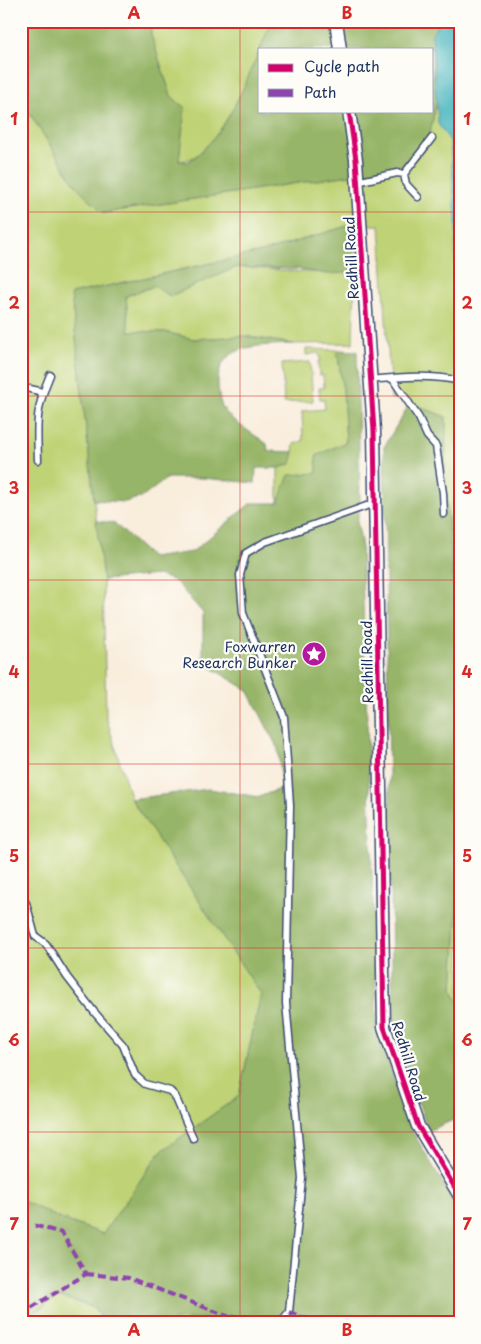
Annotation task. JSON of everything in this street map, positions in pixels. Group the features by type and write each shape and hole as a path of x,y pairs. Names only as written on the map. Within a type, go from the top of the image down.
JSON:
{"street":[{"path":"336,21 340,48"},
{"name":"Redhill Road","path":"349,112 356,160 370,380 375,503 384,1027 418,1126 460,1196"}],"lane":[{"path":"418,197 406,184 404,174 432,138"},
{"path":"361,181 398,173 404,174"},
{"path":"38,460 36,414 41,394 50,375"},
{"path":"370,380 439,376 460,381"},
{"path":"392,378 419,418 427,436 436,446 444,514"},
{"path":"30,389 39,391 41,394"},
{"path":"280,1323 289,1312 302,1178 286,1003 290,805 284,718 243,613 240,576 246,553 259,546 375,503"},
{"path":"26,903 35,936 46,944 67,977 95,1013 124,1045 137,1078 145,1084 172,1094 193,1138"},
{"path":"233,1323 235,1319 248,1323"}],"green space":[{"path":"21,21 150,21 151,35 171,96 185,108 179,161 188,162 204,149 229,116 258,54 258,112 434,112 434,48 261,48 272,21 447,21 435,72 437,99 427,147 411,163 369,172 103,213 77,187 21,100"},
{"path":"150,21 272,21 261,48 258,48 258,55 247,81 222,127 208,145 193,157 178,161 185,109 171,96 151,35"},
{"path":"460,21 460,655 445,486 446,417 391,398 380,225 350,225 266,251 71,294 103,580 106,717 131,799 261,994 239,1096 160,1152 103,1234 61,1219 21,1200 21,100 77,187 103,213 369,172 411,163 427,147 437,99"},
{"path":"355,225 355,272 328,274 296,269 237,267 170,296 154,286 126,296 129,331 165,332 193,339 244,336 294,344 257,346 235,352 226,359 221,368 218,381 221,405 229,416 267,444 268,451 294,452 291,464 278,468 256,468 255,483 203,478 167,478 144,496 125,502 94,500 71,294 266,251"},
{"path":"237,267 311,272 355,272 353,343 294,344 244,336 193,339 165,332 129,331 126,296 154,286 170,296"},
{"path":"306,349 337,350 343,390 346,442 316,456 318,473 278,503 278,468 291,464 294,444 303,441 302,411 325,409 324,399 320,399 319,388 324,388 323,375 319,375 318,362 320,361 320,355 317,353 306,355"},
{"path":"337,350 357,351 360,504 357,523 361,541 377,1028 411,1129 460,1212 460,1323 297,1323 284,1317 272,1316 173,1320 170,1323 105,1323 95,1308 58,1296 21,1321 21,1200 61,1219 103,1234 160,1152 239,1096 261,994 131,799 209,789 259,797 282,788 278,749 248,690 203,663 203,613 175,581 158,575 103,580 96,521 114,523 152,558 192,552 251,503 278,503 289,475 317,473 316,456 346,442 343,390"},
{"path":"310,362 313,401 284,403 282,364"},
{"path":"410,403 446,417 445,486 460,655 460,864 453,990 460,1004 460,1117 428,1131 393,1025 384,447"},
{"path":"460,864 460,1004 453,990"},
{"path":"58,1296 94,1308 104,1323 21,1323"},
{"path":"242,1316 284,1317 297,1323 167,1323 170,1320"}],"water":[{"path":"441,21 460,21 460,278 456,268 456,218 450,141 438,124 432,33"}],"marked path":[{"path":"21,1314 86,1274 62,1233 33,1225"},
{"path":"86,1274 129,1278 235,1319"},
{"path":"289,1312 318,1323"}],"cycle path":[{"path":"349,112 356,160 374,431 384,1027 418,1126 460,1196"}],"place":[{"name":"Foxwarren Research Bunker","path":"314,654"}]}
